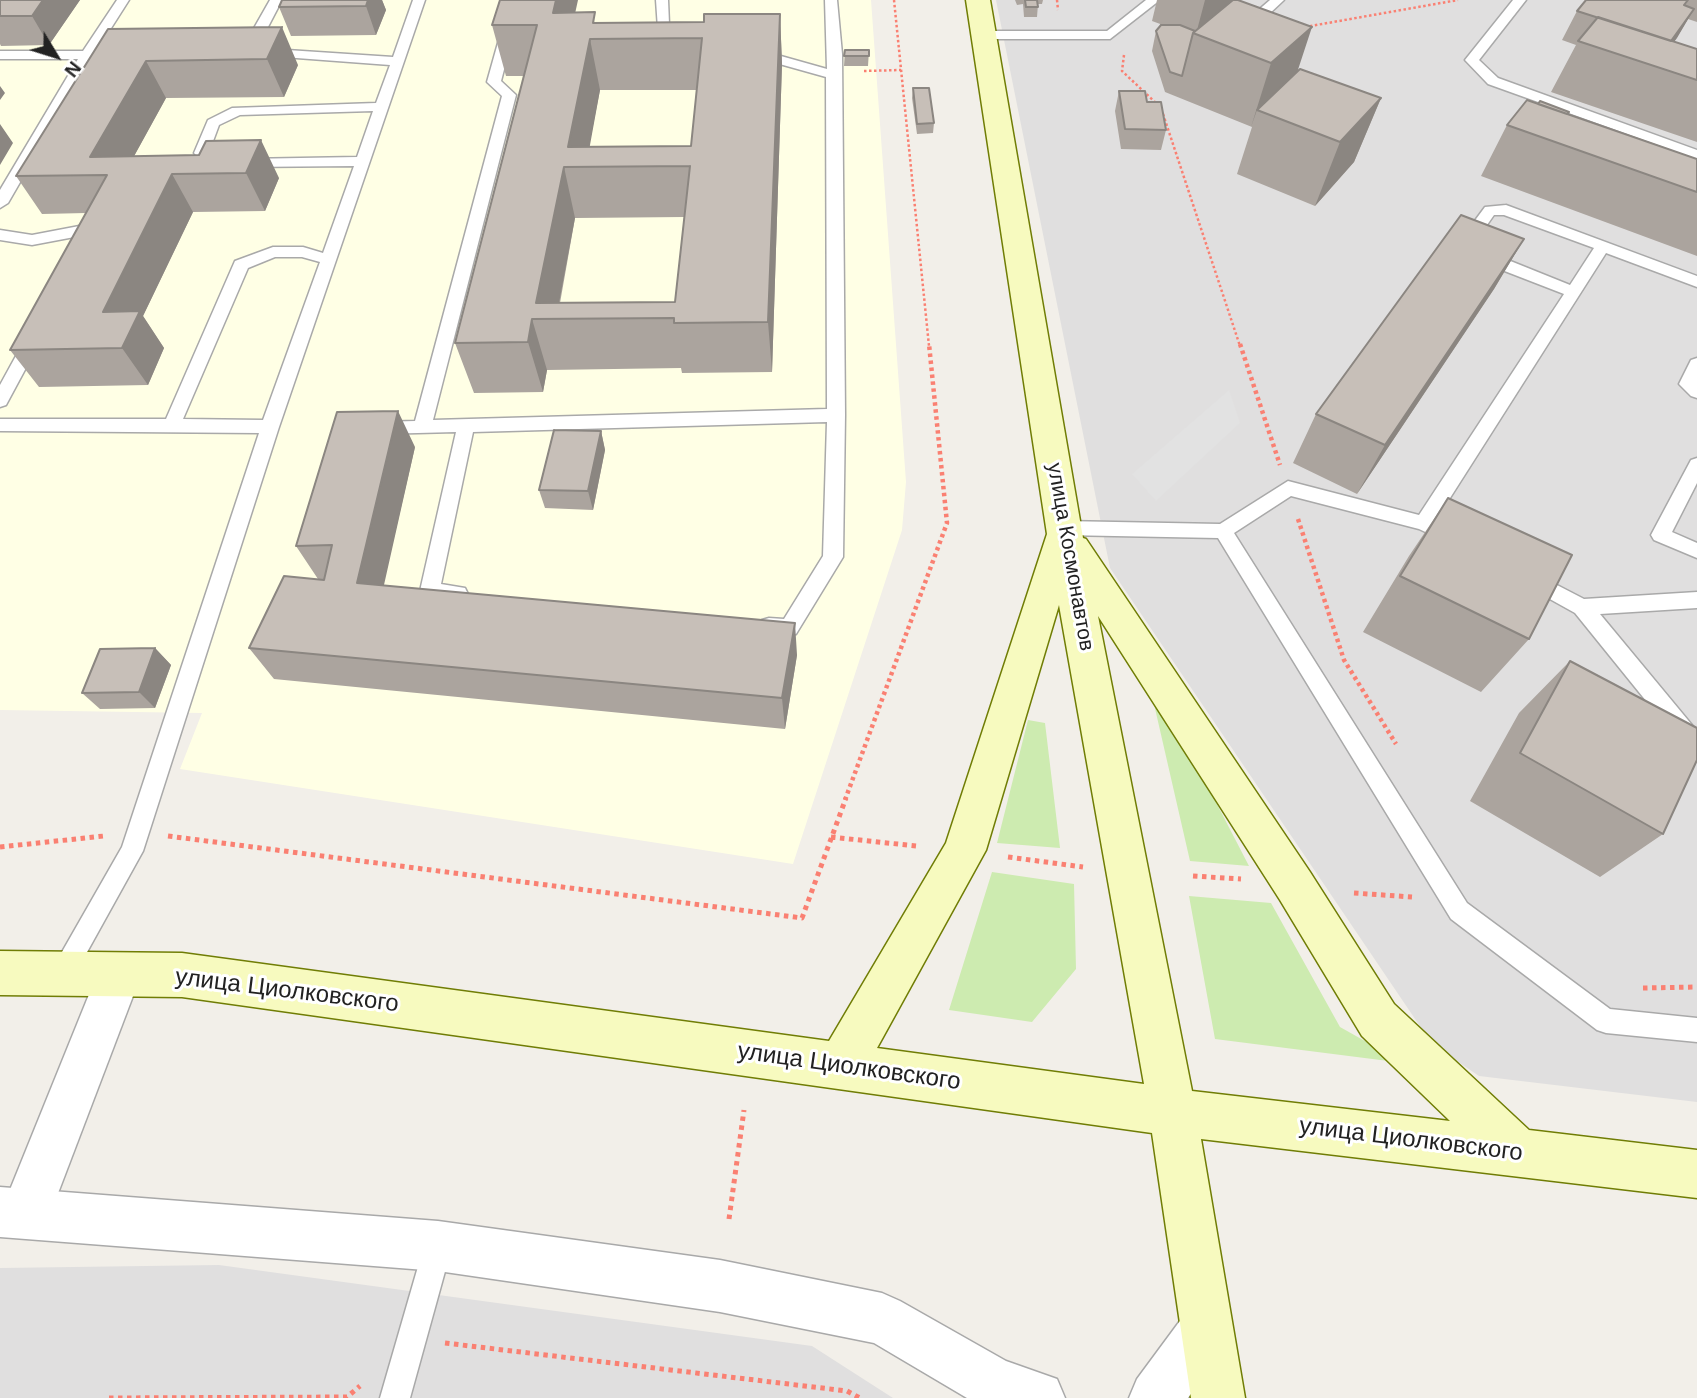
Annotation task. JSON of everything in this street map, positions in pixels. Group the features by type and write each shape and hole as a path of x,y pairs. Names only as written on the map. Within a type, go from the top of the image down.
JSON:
{"main road":[{"name":"улица Космонавтов","path":"978,0 1063,530 1173,1112 1206,1328"},
{"path":"841,1066 965,850 1063,530"},
{"path":"1063,530 1295,886 1378,1020 1518,1153"},
{"name":"улица Циолковского","path":"0,974 182,975 1173,1112 1697,1174"},
{"path":"1206,1328 1218,1398"}],"street":[{"path":"119,975 13,1212 438,1246 720,1286 882,1319 1012,1393"},
{"path":"1156,1398 1206,1328"}],"lane":[{"path":"0,203 87,55 123,0"},
{"path":"276,0 243,48 398,61"},
{"path":"62,973 132,850 327,259 419,0"},
{"path":"422,427 509,95 494,82 516,0"},
{"path":"662,0 663,26 703,37"},
{"path":"747,624 789,628 833,557 836,415 831,0"},
{"path":"983,35 1110,35 1154,0"},
{"path":"1239,35 1278,0"},
{"path":"1520,0 1472,60 1493,81 1697,155"},
{"path":"0,55 87,55 123,38 136,38"},
{"path":"742,49 833,73"},
{"path":"363,161 214,163 205,159 201,153 213,123 237,111 382,107"},
{"path":"1573,292 1477,254 1466,242 1490,211 1506,210 1697,282"},
{"path":"0,235 32,240 95,228 83,251"},
{"path":"1424,523 1603,246"},
{"path":"172,425 241,265 272,253 303,252 327,259"},
{"path":"0,401 44,320"},
{"path":"1697,364 1688,384 1697,392"},
{"path":"373,428 836,415"},
{"path":"0,425 271,427"},
{"path":"466,425 430,591 472,595"},
{"path":"1697,465 1661,535 1697,551"},
{"path":"1063,530 1223,531 1288,488 1424,523 1473,549"},
{"path":"1223,531 1459,911 1606,1021 1697,1030"},
{"path":"1509,568 1583,607 1697,747"},
{"path":"1583,607 1697,600"},
{"path":"395,1398 414,1339 438,1246"}],"path":[{"path":"0,846 138,832 802,918 947,523 894,0"},
{"path":"1125,48 1122,71 1160,107 1344,660 1401,751"},
{"path":"833,73 901,70"},
{"path":"831,838 916,846"},
{"path":"1008,857 1083,867"},
{"path":"1193,876 1245,879"},
{"path":"1354,893 1421,898"},
{"path":"1634,988 1697,987"},
{"path":"729,1219 744,1110"},
{"path":"109,1398 347,1397 414,1339 847,1391 860,1398"}],"shaded area":[{"path":"0,0 871,0 906,482 902,530 793,864 180,769 202,713 0,710"},
{"path":"996,0 1697,0 1697,1102 1479,1076 1432,1044 1110,568"},
{"path":"1229,390 1240,423 1156,501 1132,474"},
{"path":"219,1265 812,1346 893,1398 0,1398 0,1268"}],"green space":[{"path":"1151,691 1163,700 1249,866 1190,861"},
{"path":"1028,720 1045,723 1060,848 997,843"},
{"path":"992,872 1074,884 1076,969 1032,1022 949,1010"},
{"path":"1189,896 1271,903 1340,1027 1404,1063 1215,1039"}],"building":[{"path":"0,0 43,0 32,16 0,16"},
{"path":"282,0 368,0 366,6 279,7"},
{"path":"500,0 556,0 553,13 595,12 593,23 704,22 704,14 780,14 768,322 674,323 674,318 532,319 528,342 455,343 537,25 492,25","holes":["702,38 691,146 568,147 590,39","690,166 675,302 536,303 564,167"]},
{"path":"1025,0 1037,0 1038,7 1026,7"},
{"path":"1233,0 1312,27 1271,63 1193,33"},
{"path":"1586,0 1688,0 1684,5 1694,9 1671,41 1577,11"},
{"path":"1598,17 1697,49 1697,80 1578,41"},
{"path":"1161,25 1180,25 1195,31 1182,76 1170,72 1156,31"},
{"path":"282,27 267,59 146,61 90,157 199,155 206,141 261,140 246,173 172,174 103,312 140,311 122,348 10,350 107,175 16,176 108,29"},
{"path":"845,50 869,50 869,56 844,56"},
{"path":"1300,69 1381,98 1340,142 1257,110"},
{"path":"913,88 929,88 934,123 917,124"},
{"path":"1119,91 1145,91 1147,102 1161,102 1166,130 1125,129"},
{"path":"1527,100 1697,159 1697,192 1507,125"},
{"path":"1540,101 1569,112 1567,114 1538,104"},
{"path":"1461,215 1524,239 1385,445 1316,414"},
{"path":"398,411 357,583 795,623 782,698 249,648 284,576 324,580 332,545 296,546 337,412"},
{"path":"554,430 601,431 588,491 539,490"},
{"path":"1448,498 1572,555 1529,639 1400,576"},
{"path":"155,648 139,692 82,693 100,649"},
{"path":"1570,661 1697,728 1697,760 1663,834 1520,753"}]}
